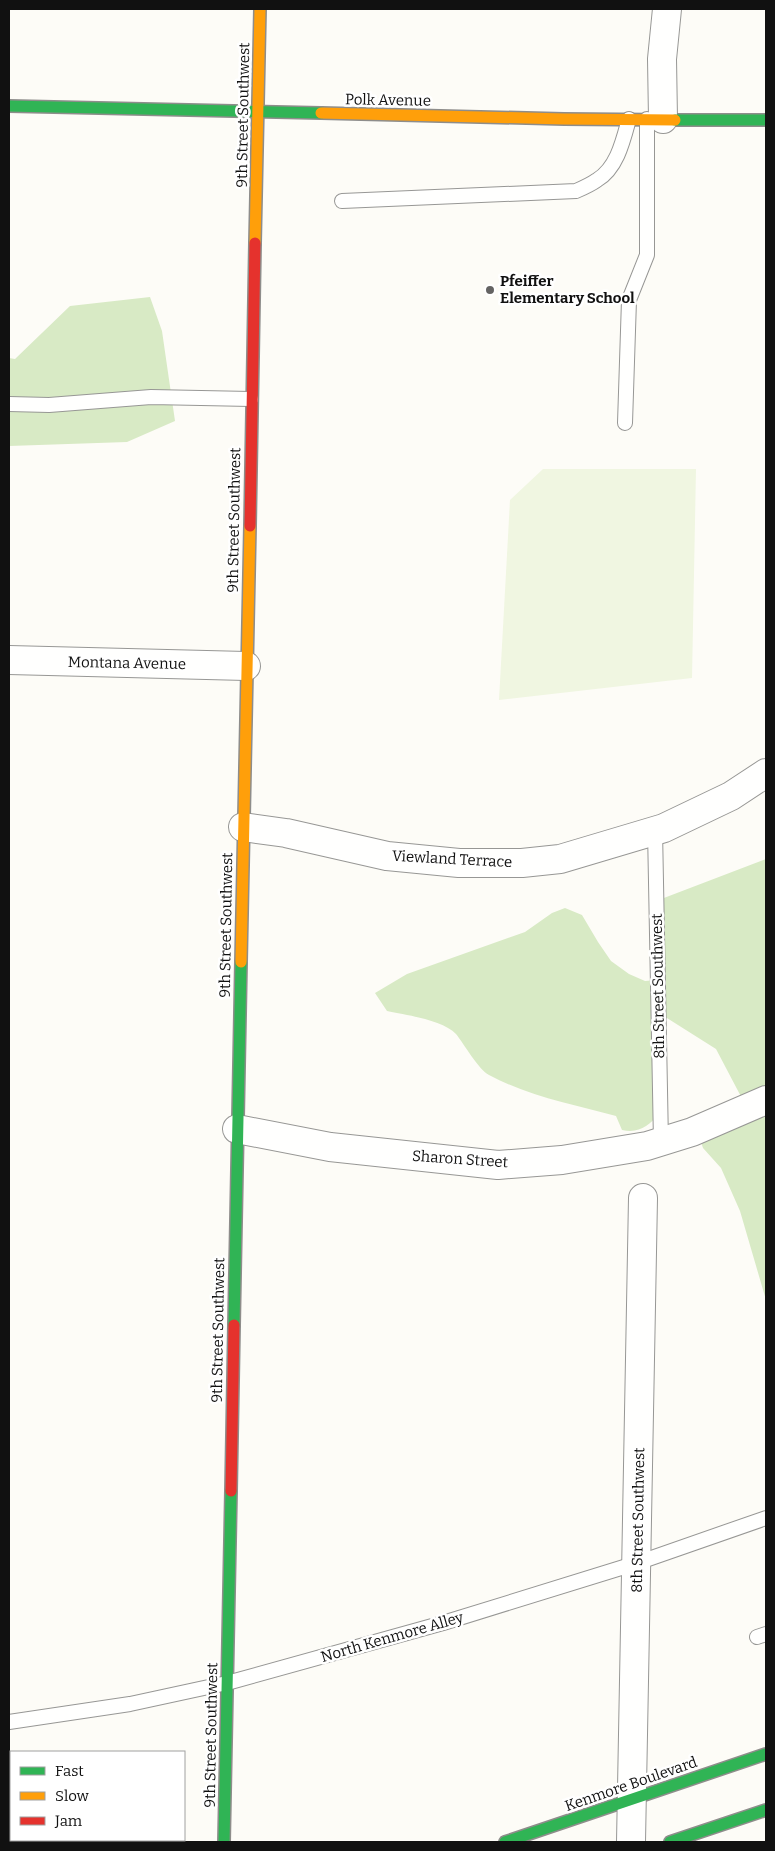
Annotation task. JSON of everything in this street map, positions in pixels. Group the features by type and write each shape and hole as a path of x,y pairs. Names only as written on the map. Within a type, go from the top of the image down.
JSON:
{"street":[{"name":"9th Street Southwest","path":"224,1842 260,9"},
{"path":"655,119 667,9"},
{"name":"Polk Avenue","path":"9,106 629,119 766,120"},
{"name":"Montana Avenue","path":"9,660 246,666"},
{"name":"Viewland Terrace","path":"243,827 286,833 387,856 459,863 522,863 560,858 655,830 731,796 766,773"},
{"name":"Sharon Street","path":"237,1129 330,1147 498,1165 562,1160 647,1146 692,1132 766,1100"},
{"name":"8th Street Southwest","path":"631,1842 643,1198"},
{"name":"Kenmore Boulevard","path":"505,1842 766,1754"},
{"path":"670,1842 766,1810"}],"lane":[{"path":"342,201 576,191 598,180 612,165 620,149 629,119"},
{"path":"625,423 629,300 647,255 655,119"},
{"path":"9,404 49,405 151,397 251,399"},
{"name":"8th Street Southwest","path":"655,830 661,1142"},
{"name":"North Kenmore Alley","path":"9,1722 130,1704 227,1683 443,1623 637,1563 766,1518"}],"green space":[{"path":"150,297 162,331 175,421 127,442 9,446 9,358 15,359 70,306"},
{"path":"543,469 696,469 692,678 499,700 510,500"},
{"path":"766,859 766,1300 740,1211 721,1168 703,1148 697,1130 747,1108 716,1049 659,1013 660,1114 643,1128 628,1131 622,1130 616,1116 519,1089 489,1075 481,1068 456,1034 450,1029 424,1019 387,1011 375,993 407,974 525,932 552,913 565,908 582,915 611,961 629,974 645,981 657,980 656,901"}],"traffic: fast":[{"path":"9,106 321,113"},
{"path":"675,120 766,120"},
{"path":"234,1325 241,962"},
{"path":"224,1842 231,1491"},
{"path":"505,1842 766,1754"},
{"path":"670,1842 766,1810"}],"traffic: slow":[{"path":"255,243 260,9"},
{"path":"321,113 675,120"},
{"path":"241,962 250,526"}],"traffic: jam":[{"path":"250,526 255,243"},
{"path":"231,1491 234,1325"}],"place":[{"name":"Pfeiffer Elementary School","path":"490,290"}]}
